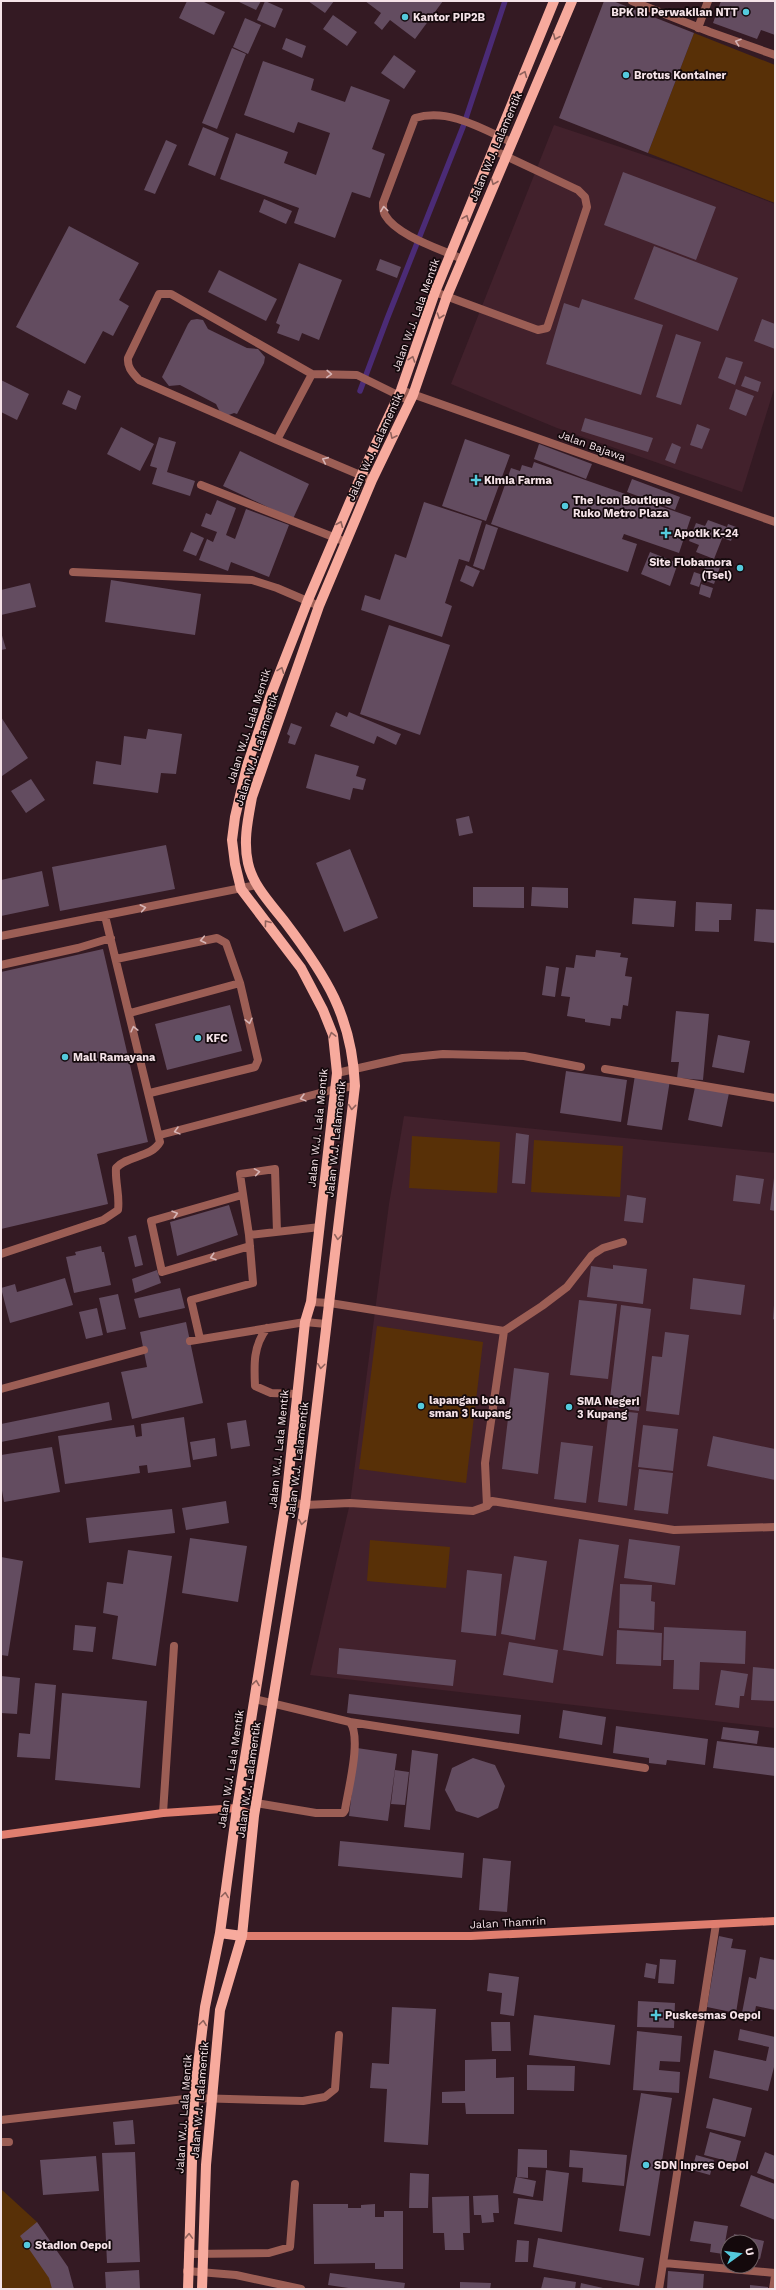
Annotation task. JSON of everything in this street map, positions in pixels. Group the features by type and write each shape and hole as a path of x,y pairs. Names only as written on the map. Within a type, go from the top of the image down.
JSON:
{"main road":[{"name":"Jalan W.J. Lala Mentik","path":"188,2289 187,2271 194,2098 205,2007 220,1933 237,1808 242,1786 254,1699 286,1501 305,1322 310,1302 320,1227 337,1073 333,1035 323,1010 301,968 241,889 235,864 232,840 240,792 270,697 334,539 361,476 400,393 435,292 554,1"},
{"name":"Jalan W.J. Lalamentik","path":"202,2289 202,2255 211,2098 220,2010 242,1936 256,1802 305,1505 326,1324 330,1303 354,1086 354,1069 339,1005 326,980 257,885 248,864 245,842 252,797 319,606 372,480 412,398 447,296 505,156 572,1"},
{"path":"1,1835 163,1813 237,1808 254,1816"},
{"name":"Jalan Thamrin","path":"242,1936 471,1936 775,1921"},
{"path":"220,1933 242,1936"}],"street":[{"path":"632,1 698,28 775,55"},
{"path":"698,28 708,1"},
{"path":"462,259 410,236 394,227 384,214 383,203 414,118 427,114 442,114 456,118 511,142"},
{"path":"435,292 538,330 547,328 587,207 585,196 578,190 493,150"},
{"path":"277,440 312,374 171,294 159,294 128,358 128,364 131,372 139,380 277,440 372,480"},
{"name":"Jalan Bajawa","path":"312,374 357,375 374,384 412,398 775,522"},
{"path":"201,485 334,539 346,542"},
{"path":"73,572 252,580 308,600 319,606"},
{"path":"1,936 257,885"},
{"path":"1,1254 104,1220 114,1214 118,1210 120,1195 115,1178 116,1168 126,1160 157,1147 160,1142 160,1135 150,1093 105,916"},
{"path":"1,966 78,948 111,938"},
{"path":"116,959 216,938 226,943 240,983 258,1060 255,1067 150,1093"},
{"path":"130,1013 240,983"},
{"path":"337,1073 403,1058 443,1054 524,1056 581,1066"},
{"path":"605,1069 775,1098"},
{"path":"160,1135 335,1089 354,1086"},
{"path":"200,1339 191,1300 253,1283 249,1235 242,1196 240,1174 275,1169 277,1232"},
{"path":"242,1196 151,1221 162,1272 250,1246"},
{"path":"249,1235 320,1227"},
{"path":"310,1302 330,1303 504,1331 542,1306 567,1286 592,1255 603,1248 623,1242"},
{"path":"190,1341 305,1322 326,1324"},
{"path":"267,1328 260,1337 254,1358 255,1386 270,1393 297,1394"},
{"path":"487,1506 485,1463 493,1398 504,1331"},
{"path":"1,1389 144,1350"},
{"path":"286,1501 305,1505 350,1503 473,1511 487,1506 492,1501 674,1530 775,1527"},
{"path":"163,1813 174,1646"},
{"path":"254,1699 350,1722 645,1768"},
{"path":"256,1802 316,1813 343,1813 345,1810 355,1742 354,1728 350,1722"},
{"path":"659,2289 716,1924"},
{"path":"1,2120 194,2098 303,2101 325,2097 334,2089 339,2035"},
{"path":"188,2254 269,2254 290,2247 295,2184"},
{"path":"664,2263 775,2273"},
{"path":"187,2271 236,2275 301,2289"},
{"path":"773,2289 775,2276"}],"shaded area":[{"path":"694,33 775,65 775,203 648,153"},
{"path":"554,125 677,166 775,204 775,386 742,492 557,428 451,384"},
{"name":"SMA Negeri 3 Kupang","path":"404,1116 775,1153 775,1728 310,1675 350,1503 389,1204"},
{"path":"412,1136 500,1142 497,1193 409,1188"},
{"path":"534,1140 623,1146 620,1197 531,1192"},
{"name":"lapangan bola sman 3 kupang","path":"377,1326 483,1342 466,1483 359,1469"},
{"path":"370,1540 450,1547 446,1588 367,1581"},
{"name":"Stadion Oepoi","path":"1,2189 37,2222 74,2289 1,2289"}],"building":[{"path":"187,1 202,1 225,12 214,35 179,18"},
{"path":"237,1 261,1 256,10"},
{"path":"265,1 283,9 275,28 257,20"},
{"path":"308,1 334,1 325,13"},
{"name":"Kantor PIP2B","path":"365,1 443,1 415,39 390,20 382,30 374,23 381,13"},
{"name":"Brotus Kontainer","path":"604,1 613,1 694,33 648,153 559,118"},
{"name":"BPK RI Perwakilan NTT","path":"721,1 775,1 775,35 761,30 757,39 713,23"},
{"path":"333,15 357,32 347,46 323,29"},
{"path":"245,18 261,25 248,54 233,47"},
{"path":"286,38 306,46 302,58 282,49"},
{"path":"232,48 246,54 217,129 202,123"},
{"path":"394,55 416,71 404,89 381,73"},
{"path":"263,61 314,79 311,90 345,102 351,86 390,100 372,149 385,154 370,198 352,192 335,238 294,223 299,208 220,179 236,133 288,152 284,163 316,175 330,133 298,122 294,133 244,115"},
{"path":"203,127 229,138 215,176 188,165"},
{"path":"166,140 177,145 155,194 144,190"},
{"path":"623,172 716,207 696,260 604,225"},
{"path":"264,199 292,211 286,224 259,212"},
{"path":"69,226 139,263 119,300 129,306 113,336 103,331 85,364 16,327"},
{"path":"654,246 738,278 718,331 634,299"},
{"path":"380,259 401,267 397,278 376,270"},
{"path":"299,263 342,280 319,340 302,333 299,341 277,333 280,325 276,323"},
{"path":"219,270 277,299 266,321 208,292"},
{"path":"582,299 663,325 641,395 546,364 564,303 579,308"},
{"path":"762,319 775,324 775,349 754,341"},
{"path":"191,320 203,320 208,329 247,348 258,349 265,357 264,363 237,414 234,413 226,416 221,414 216,404 180,385 169,386 162,377 188,324"},
{"path":"676,334 701,342 681,405 656,397"},
{"path":"726,357 743,362 735,385 718,378"},
{"path":"745,376 761,382 758,392 741,386"},
{"path":"1,380 29,394 17,420 1,412"},
{"path":"736,389 754,396 746,416 729,409"},
{"path":"68,390 81,396 76,410 62,404"},
{"path":"585,418 653,438 648,452 581,431"},
{"path":"697,424 710,429 702,449 690,445"},
{"path":"121,427 154,444 140,471 107,454"},
{"path":"159,437 176,442 167,472 195,481 190,496 152,484 157,468 150,466"},
{"name":"Kimia Farma","path":"465,439 510,455 486,521 442,506"},
{"path":"672,443 681,447 675,464 665,460"},
{"path":"539,444 592,464 586,479 534,459"},
{"path":"240,451 309,484 293,519 223,486"},
{"path":"534,462 691,517 679,553 624,534 622,539 637,544 628,572 491,524 511,468 520,471 522,465 532,468"},
{"path":"632,479 680,497 675,510 627,492"},
{"path":"217,500 236,508 226,535 235,539 246,509 289,525 269,577 231,562 228,571 199,560 207,539 213,542 217,532 201,526 206,513 211,515"},
{"path":"424,502 482,521 469,562 459,559 445,603 452,606 442,637 361,610 365,595 380,600 395,554 406,558"},
{"path":"708,520 727,527 728,524 736,527 731,541 723,538 725,531 714,559 696,552 699,545 689,541 696,523 705,526"},
{"path":"486,524 498,528 484,570 473,566"},
{"path":"191,532 204,538 196,556 183,551"},
{"path":"650,552 678,563 670,586 641,574"},
{"path":"707,562 720,567 714,584 703,580 707,570 704,569"},
{"path":"466,565 480,571 473,587 460,581"},
{"path":"694,572 703,575 699,587 690,584"},
{"path":"111,580 201,594 195,635 105,622"},
{"path":"30,583 36,607 1,615 1,590"},
{"path":"701,584 713,588 710,598 699,594"},
{"path":"389,625 450,645 420,735 360,714"},
{"path":"1,632 6,649 1,650"},
{"path":"336,712 347,717 349,712 401,734 396,745 377,736 374,744 330,726"},
{"path":"1,717 28,758 2,776 1,775"},
{"path":"291,723 302,727 295,745 288,743 290,736 287,734"},
{"path":"148,729 182,734 176,774 161,773 158,793 93,784 96,761 121,765 124,736 146,739"},
{"path":"315,754 359,766 356,776 366,779 363,790 353,788 350,800 306,788"},
{"path":"31,779 45,800 26,813 11,791"},
{"path":"469,816 473,833 459,836 456,819"},
{"path":"166,845 175,889 60,911 52,867"},
{"path":"350,849 378,918 344,932 316,863"},
{"path":"42,871 49,906 1,916 1,880"},
{"path":"473,887 524,887 524,908 473,907"},
{"path":"532,887 568,888 568,908 531,906"},
{"path":"634,898 676,901 674,927 632,924"},
{"path":"696,902 732,904 731,920 719,920 719,932 695,931"},
{"path":"756,909 775,910 775,943 754,941"},
{"name":"Mall Ramayana","path":"103,949 148,1142 97,1154 108,1204 1,1229 1,972"},
{"path":"596,950 621,953 620,957 628,958 625,976 632,977 628,1006 623,1005 621,1019 611,1018 610,1026 585,1022 585,1019 567,1016 570,997 561,996 566,967 574,968 576,955 595,957"},
{"path":"546,966 559,968 555,997 542,995"},
{"name":"KFC","path":"230,1005 242,1051 167,1070 155,1024"},
{"path":"676,1011 709,1014 703,1080 677,1078 679,1062 671,1062"},
{"path":"718,1035 750,1041 744,1073 712,1067"},
{"path":"566,1071 627,1080 621,1122 560,1113"},
{"path":"635,1075 670,1080 662,1130 627,1125"},
{"path":"695,1087 729,1093 722,1127 688,1120"},
{"path":"516,1133 529,1135 525,1184 512,1183"},
{"path":"736,1175 764,1179 760,1204 733,1201"},
{"path":"775,1178 775,1211 770,1210"},
{"path":"627,1195 646,1198 643,1223 624,1221"},
{"path":"229,1205 238,1235 177,1256 170,1222"},
{"path":"136,1235 143,1265 135,1267 128,1237"},
{"path":"101,1246 102,1252 104,1252 111,1285 74,1293 66,1257 76,1255 75,1252"},
{"path":"613,1265 647,1269 643,1304 587,1297 591,1266 613,1269"},
{"path":"157,1270 161,1283 135,1293 132,1279"},
{"path":"65,1278 73,1305 10,1323 1,1288 15,1284 17,1292"},
{"path":"693,1278 745,1285 741,1315 690,1309"},
{"path":"180,1288 185,1308 139,1318 134,1299"},
{"path":"118,1294 126,1329 107,1333 99,1298"},
{"path":"579,1300 617,1304 608,1379 570,1375"},
{"path":"621,1305 651,1309 639,1411 609,1407"},
{"path":"775,1305 775,1320 773,1319"},
{"path":"97,1308 103,1335 86,1339 79,1312"},
{"path":"186,1322 203,1403 132,1419 121,1372 147,1367 140,1332"},
{"path":"665,1332 689,1335 679,1415 646,1411 652,1356 662,1357"},
{"path":"514,1368 549,1373 538,1474 502,1469"},
{"path":"109,1402 112,1420 1,1442 1,1424"},
{"path":"609,1410 638,1413 627,1506 598,1502"},
{"path":"184,1417 191,1467 148,1473 147,1465 139,1466 140,1473 65,1484 58,1436 134,1425 136,1437 142,1436 141,1424"},
{"path":"246,1420 250,1446 231,1449 227,1423"},
{"path":"643,1425 678,1429 673,1471 638,1467"},
{"path":"713,1436 775,1449 775,1480 707,1466"},
{"path":"215,1438 217,1456 193,1460 190,1442"},
{"path":"561,1442 593,1446 586,1503 554,1499"},
{"path":"52,1447 60,1492 4,1502 1,1485 1,1455"},
{"path":"639,1469 673,1473 668,1514 634,1510"},
{"path":"226,1501 229,1523 186,1530 182,1508"},
{"path":"172,1509 175,1533 89,1543 86,1518"},
{"path":"190,1538 247,1546 238,1602 182,1593"},
{"path":"579,1539 619,1545 603,1656 563,1650"},
{"path":"629,1539 680,1546 675,1585 624,1578"},
{"path":"128,1550 172,1556 156,1666 112,1659 118,1616 103,1613 107,1582 123,1584"},
{"path":"514,1556 547,1561 535,1640 501,1634"},
{"path":"1,1557 23,1561 8,1656 1,1655"},
{"path":"467,1570 502,1574 496,1636 461,1632"},
{"path":"620,1584 652,1585 651,1601 655,1602 654,1630 619,1628"},
{"path":"75,1625 96,1627 93,1652 73,1650"},
{"path":"664,1627 746,1631 745,1664 700,1662 699,1690 673,1689 674,1660 663,1660"},
{"path":"617,1630 662,1633 661,1666 616,1664"},
{"path":"509,1642 558,1650 553,1683 503,1675"},
{"path":"339,1648 456,1660 453,1686 337,1674"},
{"path":"753,1667 775,1669 775,1701 751,1700"},
{"path":"721,1670 748,1674 744,1696 740,1696 739,1708 715,1705"},
{"path":"1,1676 20,1678 17,1714 1,1713"},
{"path":"35,1683 56,1685 50,1759 17,1757 19,1733 30,1734"},
{"path":"62,1693 147,1701 140,1788 55,1780"},
{"path":"349,1694 521,1715 519,1734 347,1713"},
{"path":"563,1710 606,1717 602,1745 559,1738"},
{"path":"616,1726 708,1739 705,1765 667,1760 666,1765 649,1763 649,1758 613,1753"},
{"path":"723,1727 759,1731 757,1744 721,1739"},
{"path":"717,1741 775,1748 775,1776 713,1768"},
{"path":"357,1748 397,1754 388,1821 349,1816"},
{"path":"412,1750 438,1754 430,1830 404,1827"},
{"path":"473,1758 495,1765 505,1786 498,1808 478,1818 456,1811 445,1790 452,1768"},
{"path":"395,1770 409,1772 405,1805 391,1804"},
{"path":"340,1841 464,1853 462,1878 338,1866"},
{"path":"483,1858 511,1861 507,1912 479,1910"},
{"path":"719,1936 733,1939 731,1948 746,1950 736,2013 707,2007"},
{"path":"760,1957 775,1960 775,2010 756,2006 753,2021 741,2018 749,1977 756,1979"},
{"path":"660,1959 676,1960 674,1984 658,1983"},
{"path":"646,1963 657,1965 655,1979 644,1977"},
{"path":"489,1973 519,1977 514,2016 500,2014 502,1993 487,1991"},
{"name":"Puskesmas Oepoi","path":"638,2001 675,2003 674,2028 637,2027"},
{"path":"392,2007 436,2009 428,2145 384,2142 387,2089 370,2088 372,2063 389,2064"},
{"path":"534,2015 615,2025 610,2065 529,2055"},
{"path":"491,2022 510,2022 511,2051 492,2051"},
{"path":"740,2029 775,2037 775,2063 768,2091 709,2078 714,2050 766,2061 769,2047 738,2040"},
{"path":"637,2031 682,2036 680,2062 660,2061 659,2070 680,2072 679,2093 633,2090"},
{"path":"496,2059 496,2078 514,2077 514,2114 466,2114 465,2103 442,2103 442,2092 465,2091 465,2060"},
{"path":"527,2065 575,2066 574,2091 527,2090"},
{"name":"SDN Inpres Oepoi","path":"641,2093 672,2098 650,2236 619,2231"},
{"path":"713,2098 752,2108 745,2137 706,2128"},
{"path":"133,2120 135,2144 115,2145 113,2122"},
{"path":"710,2132 741,2141 735,2163 704,2155"},
{"path":"518,2149 547,2150 547,2168 528,2167 528,2178 517,2177"},
{"path":"570,2150 627,2155 624,2186 582,2182 583,2168 569,2167"},
{"path":"135,2152 140,2262 107,2263 102,2153"},
{"path":"765,2152 775,2156 775,2180 757,2173"},
{"path":"696,2155 714,2160 710,2175 692,2170"},
{"path":"96,2156 99,2191 43,2195 40,2160"},
{"path":"546,2170 569,2173 562,2232 514,2224 518,2198 543,2201"},
{"path":"410,2173 429,2174 428,2208 409,2208"},
{"path":"751,2175 775,2184 775,2220 740,2206"},
{"path":"516,2177 536,2181 533,2197 513,2193"},
{"path":"498,2195 499,2213 493,2213 494,2222 482,2223 481,2215 474,2215 473,2196"},
{"path":"469,2196 470,2233 463,2233 464,2250 445,2250 444,2233 433,2233 432,2197"},
{"path":"313,2204 348,2204 348,2208 361,2208 361,2205 375,2204 375,2217 384,2217 384,2211 403,2211 403,2269 375,2269 375,2263 314,2264"},
{"path":"694,2221 728,2226 727,2234 720,2234 720,2254 710,2252 711,2244 690,2241"},
{"path":"37,2222 68,2267 74,2289 52,2289 49,2278 20,2236"},
{"path":"538,2238 644,2258 639,2286 533,2267"},
{"path":"517,2240 529,2241 528,2262 515,2262"},
{"path":"760,2240 764,2241 760,2259"},
{"path":"139,2270 140,2289 106,2289 105,2272"},
{"path":"668,2271 704,2274 703,2289 667,2289"},
{"path":"330,2273 405,2283 404,2289 355,2289 328,2285"},
{"path":"544,2277 576,2282 575,2289 541,2289"},
{"path":"460,2282 491,2283 490,2289 460,2289"},
{"path":"581,2283 603,2288 603,2289 580,2289"},
{"path":"750,2285 768,2287 768,2289 750,2289"}],"waterway":[{"path":"360,391 463,127 505,1"}],"place":[{"name":"BPK RI Perwakilan NTT","path":"746,12"},
{"name":"Kantor PIP2B","path":"405,17"},
{"name":"Brotus Kontainer","path":"626,75"},
{"name":"Kimia Farma","path":"476,480"},
{"name":"The Icon Boutique Ruko Metro Plaza","path":"565,506"},
{"name":"Apotik K-24","path":"666,533"},
{"name":"Site Flobamora (Tsel)","path":"740,568"},
{"name":"KFC","path":"198,1038"},
{"name":"Mall Ramayana","path":"65,1057"},
{"name":"lapangan bola sman 3 kupang","path":"421,1406"},
{"name":"SMA Negeri 3 Kupang","path":"569,1407"},
{"name":"Puskesmas Oepoi","path":"656,2015"},
{"name":"SDN Inpres Oepoi","path":"646,2165"},
{"name":"Stadion Oepoi","path":"27,2245"}]}
